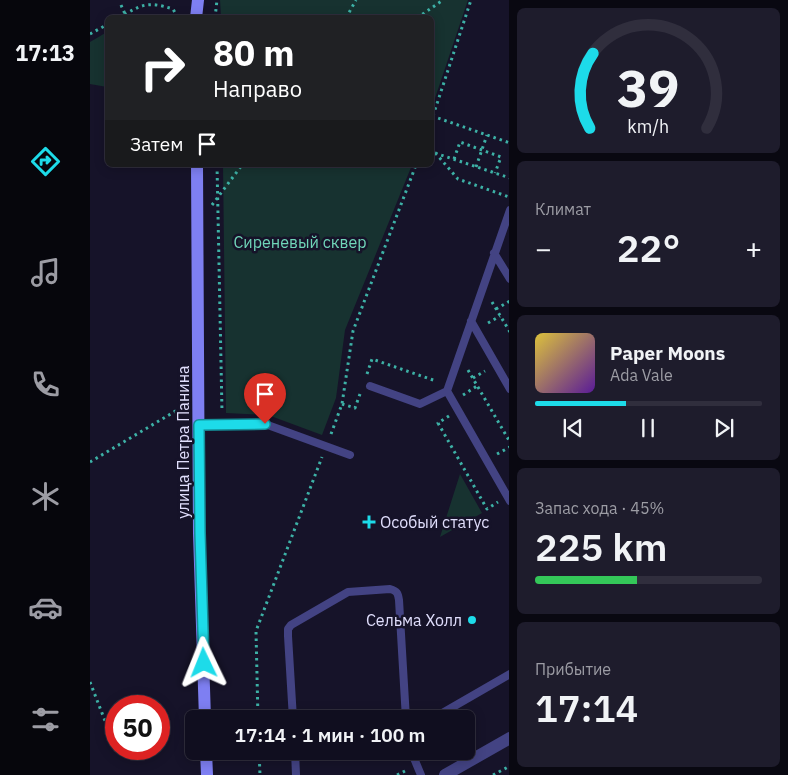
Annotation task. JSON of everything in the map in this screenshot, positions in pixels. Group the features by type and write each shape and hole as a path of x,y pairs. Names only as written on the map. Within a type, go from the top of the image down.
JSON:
{"main road":[{"path":"196,15 198,0"},
{"name":"улица Петра Панина","path":"197,167 200,533 205,710"},
{"path":"206,760 207,775"}],"street":[{"path":"445,775 509,738"}],"lane":[{"path":"370,386 420,404 447,391 509,210"},
{"path":"494,253 509,279"},
{"path":"471,321 509,389"},
{"path":"447,391 508,499"},
{"path":"199,425 265,424 350,455"},
{"path":"292,710 288,636 291,625 348,592 390,589 396,591 400,600 406,710"},
{"path":"447,710 509,674"},
{"path":"295,760 296,775"},
{"path":"415,760 421,775"}],"path":[{"path":"215,15 217,0"},
{"path":"348,15 356,0"},
{"path":"421,15 443,0"},
{"path":"434,110 471,0"},
{"path":"121,5 125,14 146,4 159,5 173,10 176,15"},
{"path":"90,34 105,26"},
{"path":"434,117 509,143"},
{"path":"476,167 487,135"},
{"path":"454,159 460,142 501,157 496,174"},
{"path":"435,152 509,178"},
{"path":"435,152 458,179 509,197"},
{"path":"217,167 222,425"},
{"path":"197,225 241,167"},
{"path":"483,286 509,332"},
{"path":"496,309 509,301"},
{"path":"459,355 509,442"},
{"path":"90,462 184,405"},
{"path":"458,411 438,423 487,509 508,499"},
{"path":"90,682 105,721"},
{"path":"259,760 260,775"},
{"path":"493,775 509,766"},
{"path":"397,775 407,769"}],"green space":[{"path":"220,0 468,0 434,101 434,15 221,15"},
{"path":"105,33 105,87 90,84 90,42"},
{"name":"Сиреневый сквер","path":"223,167 411,167 345,330 336,398 322,435 268,415 226,413"},
{"path":"460,474 482,513 440,537"}],"place":[{"name":"Особый статус","path":"369,522"},
{"name":"Сельма Холл","path":"472,620"}],"route":[{"path":"204,663 199,425 265,424"}]}
